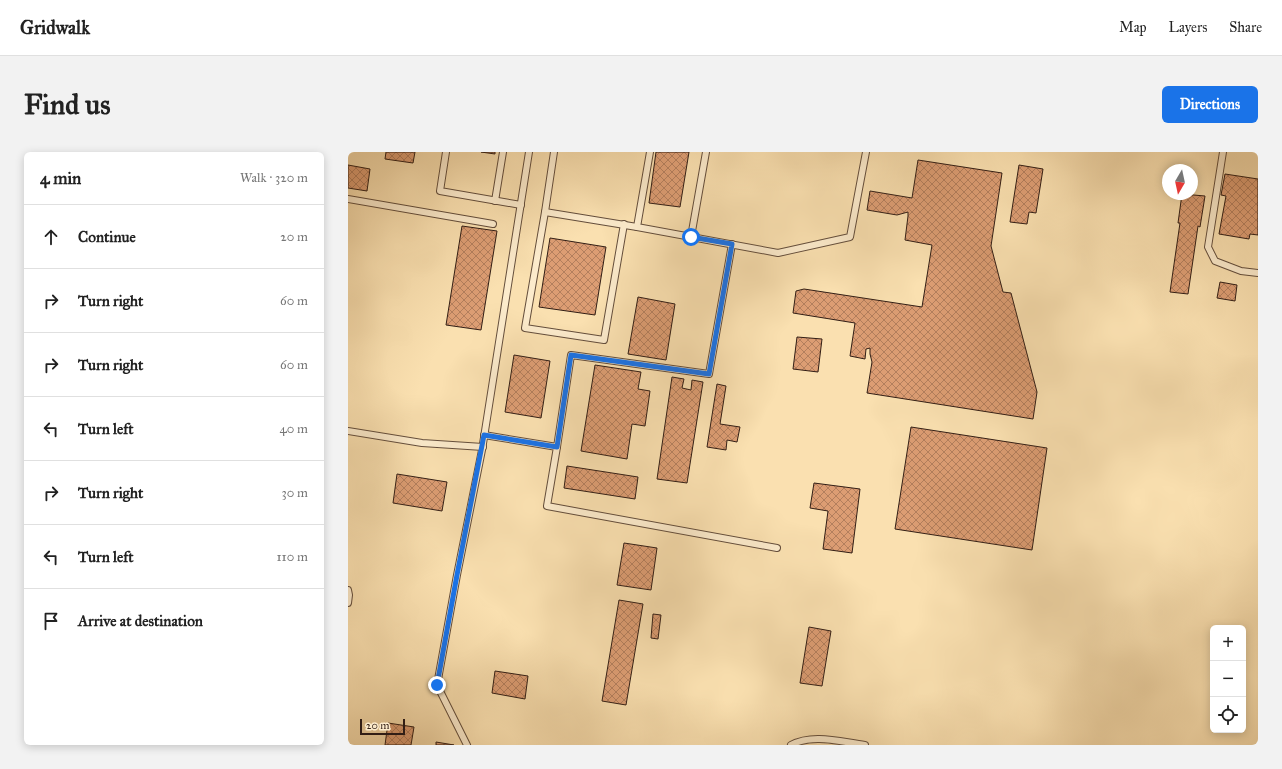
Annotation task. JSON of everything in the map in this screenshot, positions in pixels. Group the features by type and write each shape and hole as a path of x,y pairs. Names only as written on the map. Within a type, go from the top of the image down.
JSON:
{"lane":[{"path":"446,152 440,191 521,205"},
{"path":"495,201 503,152"},
{"path":"467,745 437,685 457,575 483,447 529,152"},
{"path":"554,152 525,328 604,340 624,224"},
{"path":"637,227 650,152"},
{"path":"691,237 706,152"},
{"path":"545,212 624,224 778,253 850,237 866,152"},
{"path":"1222,152 1208,247 1215,261 1240,271 1258,273"},
{"path":"348,199 493,224"},
{"path":"732,244 709,374 571,355 547,506 777,548"},
{"path":"348,431 422,443 483,447"},
{"path":"484,435 557,447"},
{"path":"348,590 348,603"},
{"path":"791,745 799,741 822,739 865,745"}],"building":[{"path":"386,152 415,152 413,163 385,159"},
{"path":"481,152 495,152 495,154"},
{"path":"656,152 689,152 680,207 649,203"},
{"path":"918,160 1002,173 991,246 1003,292 1011,293 1037,392 1033,419 867,393 872,362 870,348 866,349 865,359 850,356 855,323 793,313 796,291 804,289 922,307 932,245 905,240 908,212 897,215 867,210 870,191 912,198"},
{"path":"348,165 370,169 367,191 348,188"},
{"path":"1019,165 1043,169 1036,213 1029,212 1027,224 1010,222"},
{"path":"1225,174 1258,179 1258,235 1250,234 1249,239 1219,234 1226,196 1221,195"},
{"path":"1198,195 1205,196 1200,227 1198,226 1188,294 1170,292 1180,223 1178,223 1181,200 1198,200"},
{"path":"462,226 497,231 481,330 446,325"},
{"path":"550,238 606,247 595,315 539,307"},
{"path":"1220,282 1237,285 1235,301 1217,298"},
{"path":"638,297 675,304 666,360 628,354"},
{"path":"797,337 822,339 818,372 793,369"},
{"path":"514,355 550,361 541,418 505,412"},
{"path":"595,365 641,372 638,389 650,391 645,426 632,424 627,459 581,451"},
{"path":"672,377 684,379 682,388 691,390 692,380 703,382 687,483 657,479"},
{"path":"717,384 726,386 720,424 740,427 737,442 727,440 726,450 707,447"},
{"path":"911,427 1047,448 1032,550 895,529"},
{"path":"567,466 638,477 635,499 564,488"},
{"path":"397,474 447,482 442,511 393,503"},
{"path":"814,483 860,489 852,553 823,549 828,511 810,508"},
{"path":"624,543 657,548 651,590 617,585"},
{"path":"619,600 643,604 626,705 602,701"},
{"path":"653,614 661,615 658,639 651,638"},
{"path":"809,627 831,631 822,686 800,683"},
{"path":"495,671 528,676 525,699 492,693"},
{"path":"388,723 414,727 411,745 385,745"},
{"path":"436,742 454,745 436,745"}],"route":[{"path":"437,685 484,435 557,447 571,355 709,374 732,244 691,237"}]}
